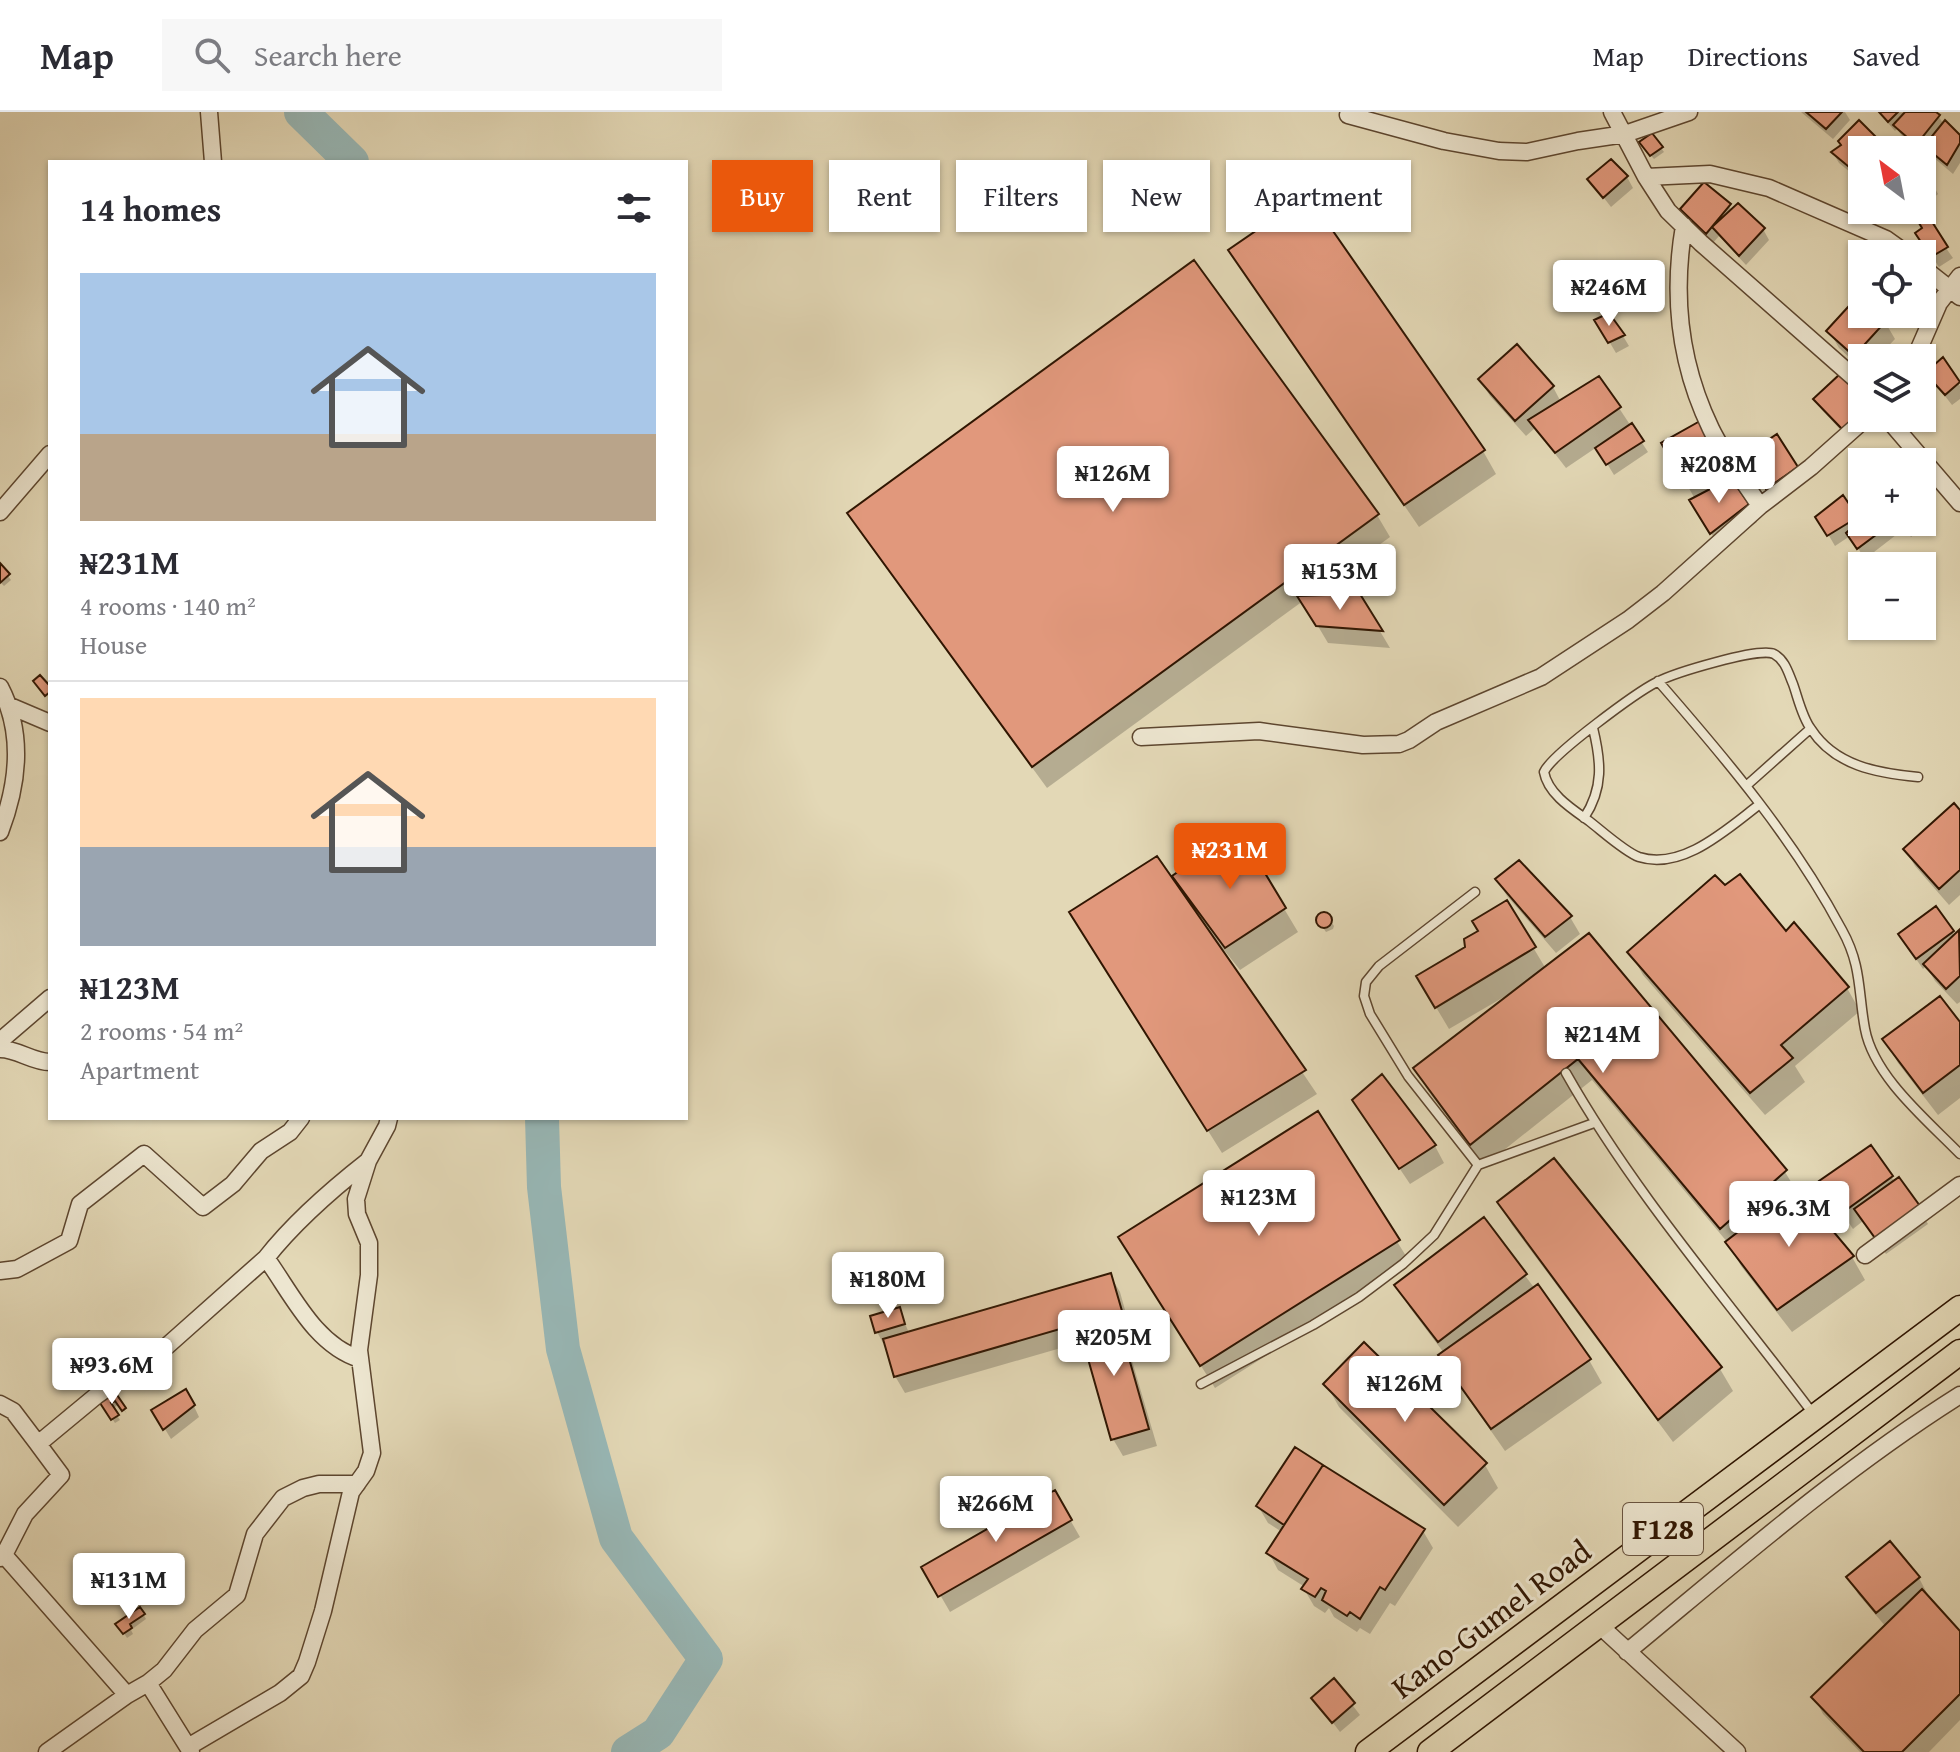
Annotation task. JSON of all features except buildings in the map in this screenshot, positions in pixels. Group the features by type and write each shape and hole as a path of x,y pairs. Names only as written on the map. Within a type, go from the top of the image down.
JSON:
{"main road":[{"name":"Kano-Gumel Road","path":"1368,1752 1960,1308"},
{"name":"F128","path":"1430,1752 1960,1352"}],"street":[{"path":"209,112 213,160"},
{"path":"1612,112 1646,177 1668,211 1848,372"},
{"path":"1348,115 1444,141 1499,151 1527,152 1625,134 1689,112"},
{"path":"1646,177 1710,174 1769,188 1887,240"},
{"path":"1684,226 1678,259 1677,296 1690,381 1712,431 1760,506"},
{"path":"1921,344 1939,303 1954,293 1960,276"},
{"path":"1936,278 1954,293"},
{"path":"1141,737 1259,731 1363,745 1399,744 1436,722 1541,677 1592,644 1663,593 1760,506 1850,432"},
{"path":"1899,432 1960,503"},
{"path":"0,512 48,456"},
{"path":"0,687 10,706 16,743 14,783 0,832"},
{"path":"10,706 48,722"},
{"path":"0,1041 48,1000"},
{"path":"0,1049 48,1062"},
{"path":"0,1271 17,1269 69,1241 80,1204 144,1154 203,1207 233,1184 261,1151 290,1132 299,1120"},
{"path":"148,1683 189,1750 280,1693 301,1676 323,1611 351,1492 366,1471 372,1453 360,1359 361,1321 369,1275 369,1243 357,1214 356,1199 368,1161 388,1120"},
{"path":"38,1444 96,1396 167,1346 266,1258 313,1208 368,1161"},
{"path":"1865,1255 1960,1185"},
{"path":"266,1258 322,1337 343,1354 360,1359"},
{"path":"1627,1652 1803,1507 1906,1429 1960,1395"},
{"path":"0,1404 13,1411 61,1475 25,1514 2,1557 127,1695"},
{"path":"47,1752 164,1670 183,1643 237,1595 255,1534 283,1498 319,1484 357,1484"},
{"path":"1598,1624 1737,1752"}],"lane":[{"path":"1760,804 1706,843 1678,856 1658,859 1638,857 1584,818 1549,787 1544,772 1561,751 1658,681 1748,653 1767,651 1778,657 1786,667 1810,729 1829,748 1852,765 1879,773 1918,777"},
{"path":"1658,681 1746,786 1808,869 1844,933 1857,964 1865,1030 1872,1049 1904,1097 1960,1154"},
{"path":"1584,818 1594,803 1599,787 1600,770 1593,728"},
{"path":"1746,786 1810,729"},
{"path":"1475,892 1379,966 1366,982 1364,996 1370,1014 1408,1076 1478,1165"},
{"path":"1566,1073 1594,1123 1649,1199 1815,1415"},
{"path":"1201,1384 1313,1325 1359,1297 1403,1264 1434,1235 1478,1165 1594,1123"}],"waterway":[{"path":"301,112 350,160"},
{"path":"542,1120 544,1187 563,1349 616,1538 706,1659 658,1733 628,1752"}]}
